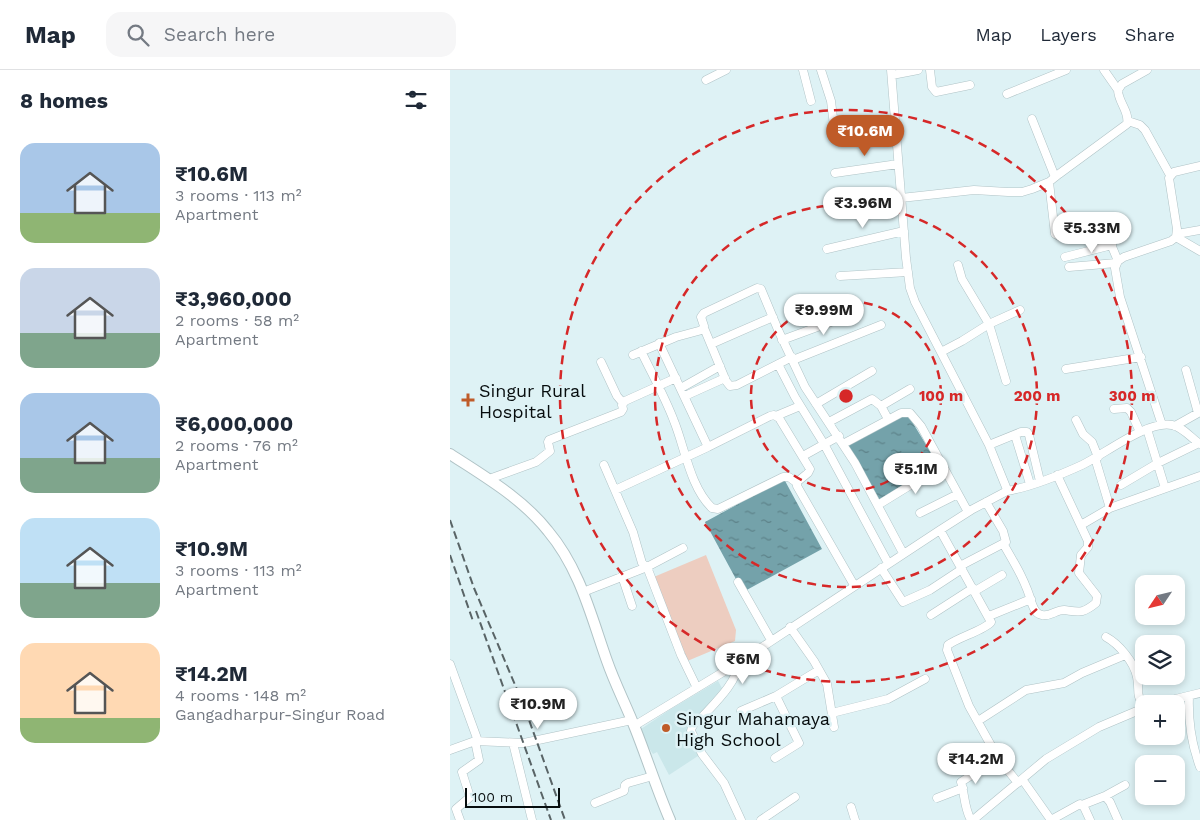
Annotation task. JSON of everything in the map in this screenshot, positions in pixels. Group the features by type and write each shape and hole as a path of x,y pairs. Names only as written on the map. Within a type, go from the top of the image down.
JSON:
{"main road":[{"path":"450,454 489,479 522,504 549,531 571,564 583,592 611,672 633,723 670,820"}],"street":[{"path":"706,80 726,70"},
{"path":"803,70 811,101"},
{"path":"821,70 831,101 837,137 896,130"},
{"path":"918,70 891,72 910,288 915,302 989,446 1007,491"},
{"path":"930,70 932,87 936,92 970,86"},
{"path":"1007,94 1066,70"},
{"path":"1104,70 1118,90"},
{"path":"1147,70 1122,84 1118,90 1118,97 1128,121 1140,125 1144,130 1170,175 1169,181 1176,236"},
{"path":"1032,119 1052,179 1054,226 1057,236 1083,239 1101,232 1106,234 1112,245 1117,262 1115,274 1120,297 1162,425"},
{"path":"901,198 974,190 1022,192 1052,179 1125,126 1128,121"},
{"path":"835,173 898,164"},
{"path":"1170,175 1189,167 1200,166"},
{"path":"1069,267 1117,262 1124,257 1170,241 1176,236 1200,230"},
{"path":"827,249 904,231"},
{"path":"1176,236 1200,251"},
{"path":"1065,257 1112,245"},
{"path":"958,265 962,279 989,324 1006,381"},
{"path":"840,276 908,272"},
{"path":"881,325 793,359 778,364 734,386 730,386 724,378 701,317 704,313 759,288 763,293 782,340 793,359 805,387 839,436 903,553"},
{"path":"941,352 989,324 1020,310"},
{"path":"782,340 858,312"},
{"path":"711,344 773,317"},
{"path":"704,328 700,331 659,343 637,353 658,386 674,422 685,458 704,497 715,510 783,477 789,477 796,483 854,585"},
{"path":"659,343 708,447"},
{"path":"1066,369 1141,357"},
{"path":"489,479 536,462 549,452 549,440 621,412 623,403 617,396 601,362"},
{"path":"778,364 800,406 824,444 888,563"},
{"path":"681,388 720,366"},
{"path":"1176,426 1199,412 1186,370"},
{"path":"816,404 872,371"},
{"path":"623,403 676,378"},
{"path":"685,396 724,378"},
{"path":"881,406 910,390"},
{"path":"828,422 870,399 876,401 881,406 888,419"},
{"path":"615,490 770,416 776,416 800,406"},
{"path":"1114,409 1127,408 1144,431 1158,463 1165,488"},
{"path":"843,444 904,412 912,414 921,426 968,512"},
{"path":"776,416 803,456 809,472 796,483"},
{"path":"1076,420 1083,434 1092,442 1110,508"},
{"path":"450,750 476,741 524,743 633,723 738,663 903,553 968,512 1007,491 1057,475 1096,458 1144,431 1162,425 1176,426 1199,444 1158,463 1121,485"},
{"path":"989,446 1027,432 1040,481"},
{"path":"1015,435 1030,484"},
{"path":"803,456 839,436"},
{"path":"604,465 632,532 642,563 648,567 681,654 697,688"},
{"path":"878,505 943,466"},
{"path":"1004,545 1025,582 1037,613 1044,616 1061,610 1082,612 1096,603 1097,596 1079,573 1082,553 1088,545 1081,525 1057,475"},
{"path":"1081,525 1110,508 1200,477"},
{"path":"920,513 958,494"},
{"path":"881,568 903,602 930,590 961,568 1004,545 1006,536 986,502"},
{"path":"940,530 991,622 989,625 958,638 946,648 963,694 998,758 1020,781 1051,820 1072,808 1105,796 1125,785"},
{"path":"583,592 648,567 683,548"},
{"path":"931,615 1002,575"},
{"path":"622,576 632,606"},
{"path":"738,582 771,640"},
{"path":"989,616 1031,599"},
{"path":"790,627 819,670 828,689 834,727"},
{"path":"1106,637 1114,642 1125,655 1137,674 1138,695"},
{"path":"978,720 1026,690 1066,682 1082,673 1125,655"},
{"path":"738,663 738,670 732,682 691,729 702,754 724,782 741,820"},
{"path":"450,664 476,741 479,760 462,772 470,797 456,809 460,820"},
{"path":"741,712 776,696 819,670"},
{"path":"832,712 888,699 925,679"},
{"path":"1185,697 1200,693"},
{"path":"775,758 799,743 776,696"},
{"path":"1189,696 1191,739 1200,767"},
{"path":"998,758 962,781 966,810 972,820 1046,759 1091,732 1135,711"},
{"path":"513,743 532,820"},
{"path":"595,803 624,791 625,785 628,782 653,776"},
{"path":"937,798 963,788"},
{"path":"1105,796 1118,820"},
{"path":"761,820 796,797"},
{"path":"1082,805 1090,820"},
{"path":"851,807 855,820"}],"shaded area":[{"path":"706,555 736,630 735,641 685,662 649,579"},
{"name":"Singur Mahamaya High School","path":"718,681 723,690 690,726 701,754 669,775 657,752 653,754 645,742 641,729"}],"water":[{"path":"905,410 939,466 881,502 847,446"},
{"path":"784,479 822,549 743,592 705,522"}],"railway":[{"path":"450,520 474,588 524,706 565,820"},
{"path":"450,555 473,621"},
{"path":"476,611 551,820"}],"place":[{"name":"Singur Rural Hospital","path":"468,400"},
{"name":"Singur Mahamaya High School","path":"666,728"}]}
